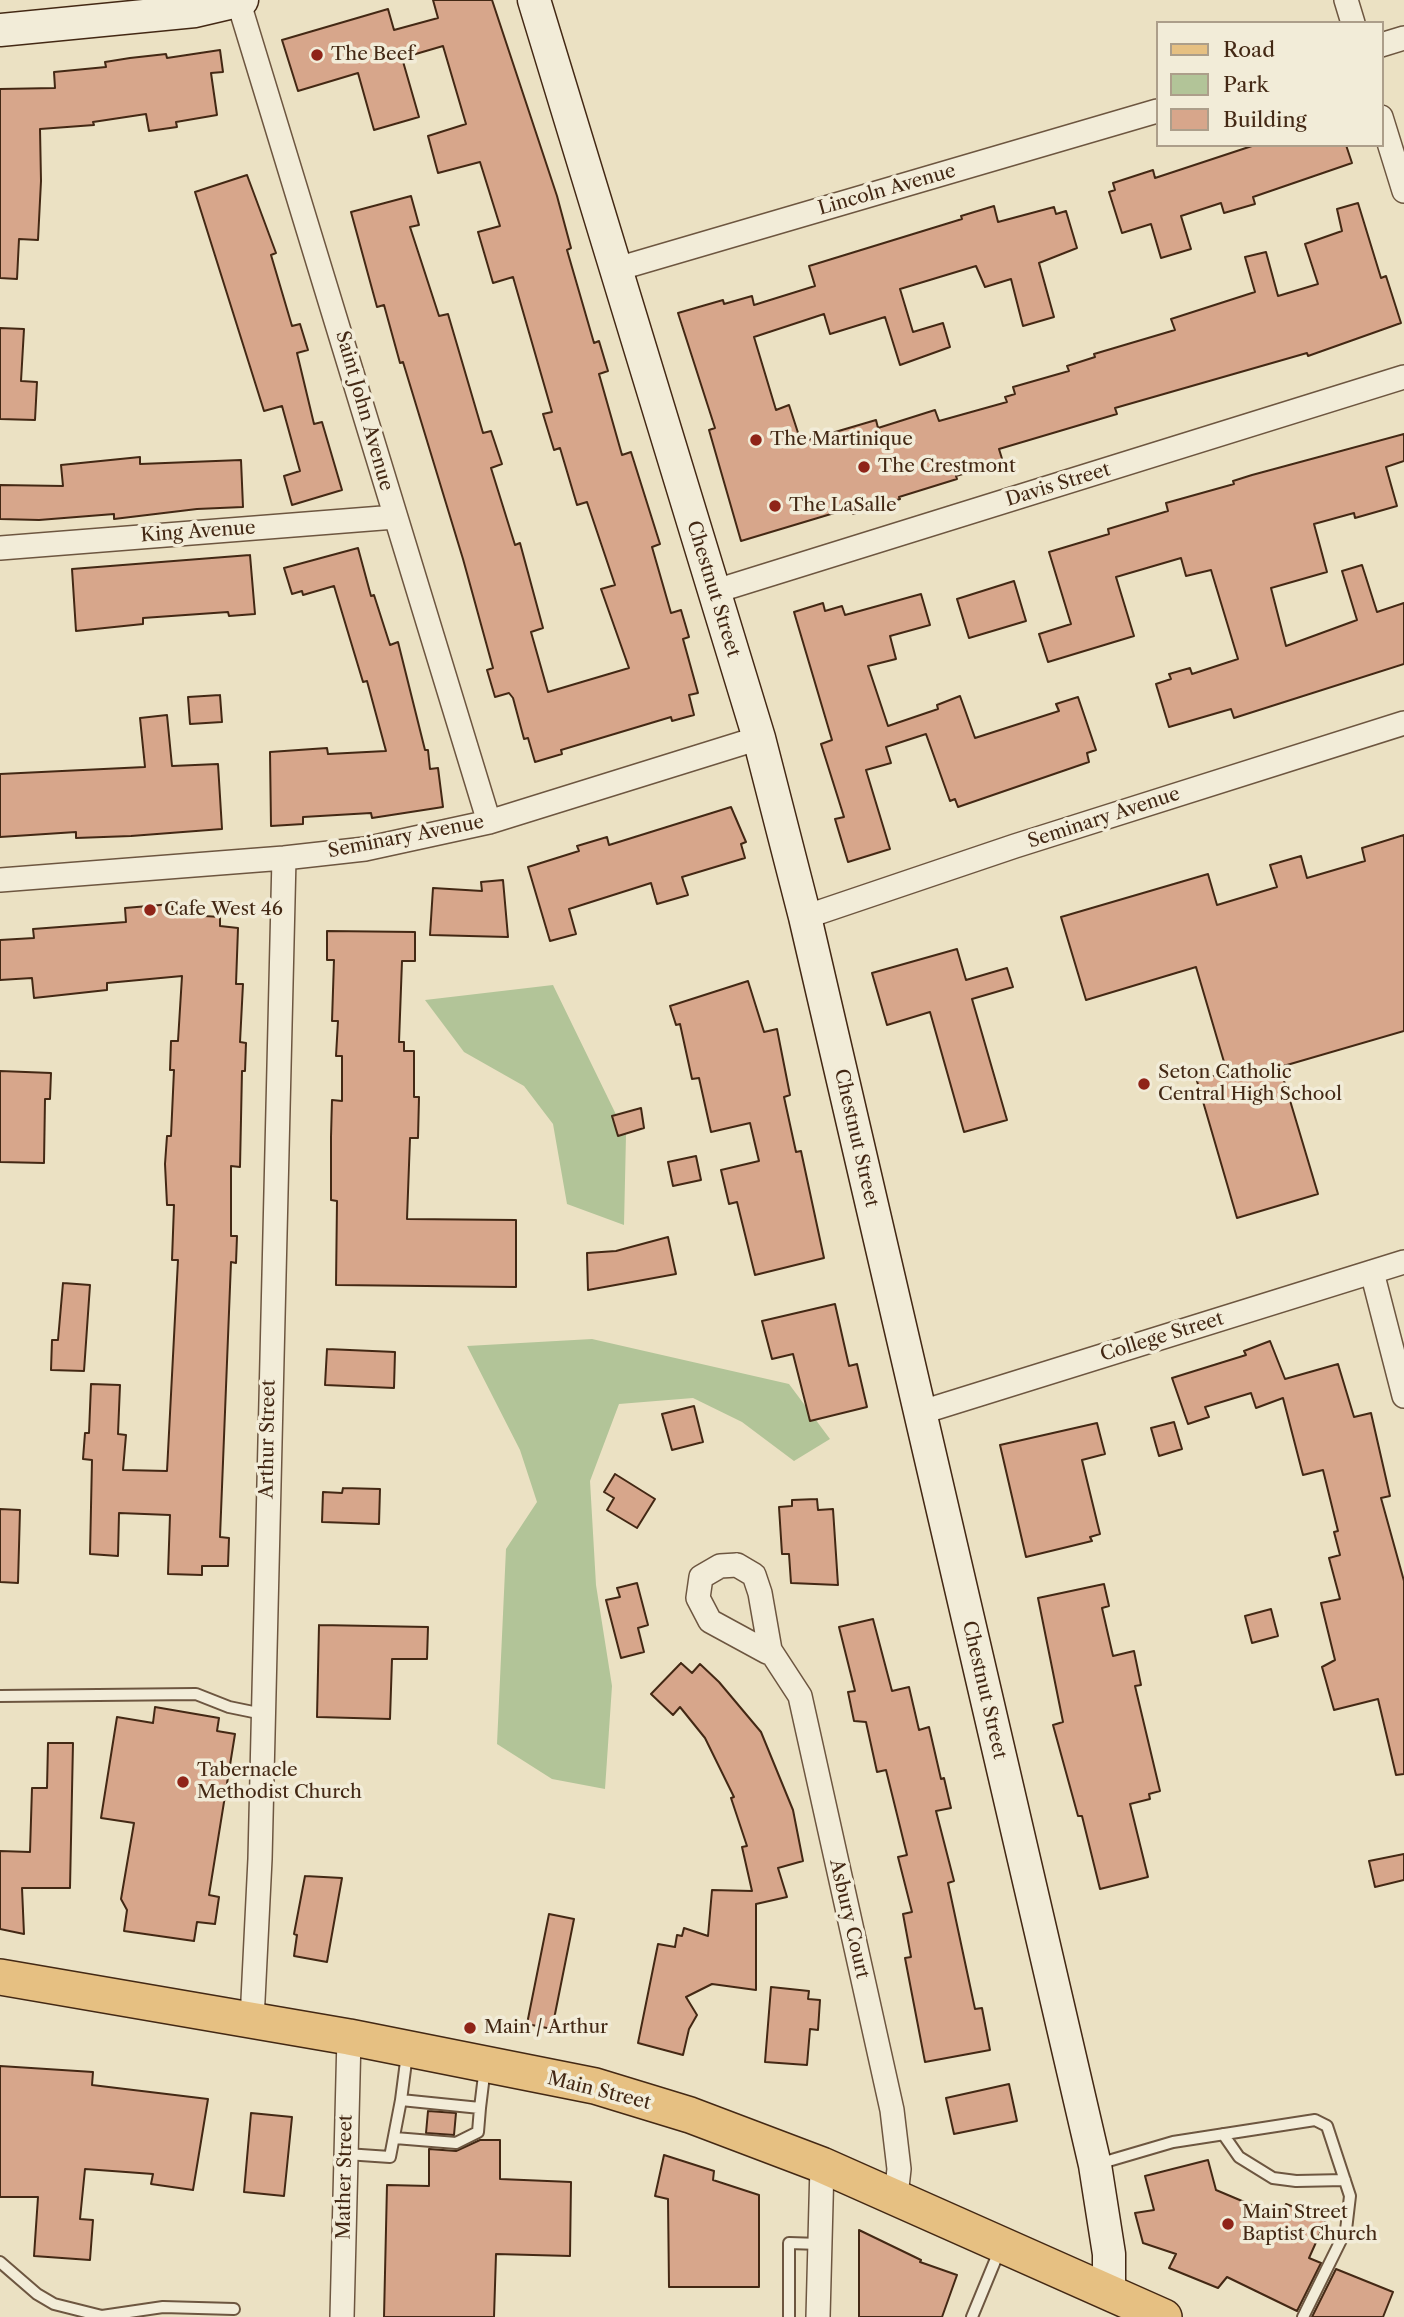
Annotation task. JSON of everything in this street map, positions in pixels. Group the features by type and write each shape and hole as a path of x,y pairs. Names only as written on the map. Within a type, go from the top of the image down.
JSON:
{"main road":[{"name":"Main Street","path":"0,1977 349,2037 607,2090 690,2115 822,2165 1002,2244 1108,2298 1164,2317"}],"street":[{"path":"0,30 195,11 239,0"},
{"name":"Saint John Avenue","path":"239,0 489,822"},
{"name":"Chestnut Street","path":"534,0 759,738 805,917 1095,2165 1104,2214 1108,2298"},
{"path":"1346,0 1352,21"},
{"path":"1383,44 1404,38"},
{"name":"Lincoln Avenue","path":"617,269 1156,111"},
{"path":"1383,123 1404,191"},
{"name":"Davis Street","path":"713,592 1404,377"},
{"name":"King Avenue","path":"0,548 395,517"},
{"name":"Seminary Avenue","path":"805,917 1015,846 1404,723"},
{"name":"Seminary Avenue","path":"0,880 284,858 365,849 489,822 759,738"},
{"name":"Arthur Street","path":"252,2020 284,858"},
{"name":"College Street","path":"919,1413 1404,1262"},
{"path":"1372,1272 1404,1395"},
{"name":"Asbury Court","path":"770,1650 800,1696 892,2110 899,2169 896,2196"},
{"name":"Mather Street","path":"342,2317 349,2037"},
{"path":"818,2317 822,2165"}],"lane":[{"path":"0,1696 196,1694 229,1707 262,1714"},
{"path":"346,2154 390,2157 408,2049"},
{"path":"395,2138 456,2143 478,2132 486,2064"},
{"path":"401,2100 480,2108"},
{"path":"1095,2165 1173,2142 1315,2120 1327,2126 1350,2196 1346,2230 1303,2317"},
{"path":"1223,2134 1239,2157 1273,2178 1296,2182 1345,2180"},
{"path":"789,2317 789,2243 820,2244"},
{"path":"972,2317 1002,2244"},
{"path":"0,2262 37,2294 54,2304 102,2316 163,2308 234,2309"}],"green space":[{"path":"553,985 626,1135 624,1225 567,1204 553,1124 524,1086 464,1052 425,1000"},
{"path":"592,1339 789,1384 830,1439 794,1461 742,1422 693,1398 619,1404 590,1481 596,1585 612,1686 605,1789 552,1779 497,1744 506,1549 537,1502 520,1450 467,1346"}],"building":[{"path":"433,0 492,0 557,196 571,248 567,250 594,343 599,341 608,371 599,374 622,455 631,452 660,544 652,547 671,613 681,610 689,637 683,639 698,693 689,695 694,715 672,721 671,717 561,750 562,754 535,762 528,738 524,739 513,698 509,693 495,697 487,670 493,668 463,559 384,305 377,307 351,212 411,196 419,225 410,227 439,316 448,314 483,433 491,431 502,464 491,468 515,545 520,543 543,628 531,632 548,692 629,668 601,589 615,585 587,502 577,505 560,448 554,450 543,414 552,412 513,277 493,283 478,232 500,226 480,162 438,173 428,136 466,124 443,46 402,58 419,117 374,130 358,73 298,91 282,40 388,9 394,30 438,18"},
{"path":"220,50 223,72 211,73 217,115 176,122 177,127 149,131 146,114 93,122 94,125 40,129 38,240 19,239 17,279 0,278 0,89 55,88 54,72 106,67 105,62 130,58 166,54 167,58"},
{"path":"1249,147 1347,147 1352,163 1253,197 1255,204 1224,213 1221,203 1181,216 1191,249 1161,258 1151,224 1122,233 1109,192 1115,190 1113,183 1153,170 1155,178"},
{"path":"247,175 276,253 271,255 292,326 300,324 308,350 297,353 314,424 322,422 342,490 292,505 284,476 300,471 282,406 264,411 195,192"},
{"path":"1358,203 1381,278 1386,276 1401,323 1308,356 1307,353 1115,408 1117,414 999,449 1003,462 956,476 957,479 899,497 900,499 853,514 851,508 741,541 709,430 715,428 678,313 723,300 724,304 752,296 754,305 815,286 809,266 962,219 961,216 994,206 998,222 1054,207 1056,214 1066,211 1077,248 1039,263 1054,317 1023,326 1011,279 985,287 976,266 900,289 913,332 943,323 950,347 900,365 885,317 830,334 824,314 754,337 776,410 789,405 801,442 876,420 878,428 935,410 939,421 1007,402 1005,397 1015,394 1013,387 1069,371 1067,366 1095,357 1094,354 1175,330 1171,319 1255,292 1245,257 1266,252 1278,296 1318,284 1305,244 1342,231 1337,209"},
{"path":"0,328 24,329 21,381 37,382 35,420 0,419"},
{"path":"1404,434 1404,461 1386,467 1397,506 1355,518 1354,513 1314,524 1327,572 1271,588 1286,646 1357,620 1342,571 1362,565 1377,612 1404,603 1404,664 1234,718 1231,709 1169,727 1156,684 1171,679 1169,674 1190,668 1192,674 1238,659 1211,570 1186,576 1181,558 1116,577 1134,636 1048,662 1039,634 1071,624 1049,552 1109,534 1108,529 1168,511 1166,503 1234,484 1233,481 1252,475"},
{"path":"140,457 140,464 241,460 243,507 197,509 114,519 114,514 39,520 0,519 0,485 63,486 61,465"},
{"path":"358,548 371,596 374,595 390,645 398,642 425,750 428,750 430,769 438,768 443,807 372,818 371,813 303,817 303,824 271,826 270,752 327,748 328,754 386,751 367,681 363,682 334,586 303,595 302,591 292,594 284,568"},
{"path":"250,555 255,614 229,616 228,612 143,618 143,624 76,631 72,569"},
{"path":"1014,581 1026,621 969,638 957,599"},
{"path":"921,594 930,625 890,636 896,659 868,666 888,726 938,709 937,705 960,696 975,738 1059,711 1056,704 1078,697 1096,750 1087,753 1089,762 958,807 955,799 950,801 926,734 886,747 891,763 866,770 890,849 848,862 835,819 844,817 821,744 832,740 794,612 823,603 825,611 842,606 845,615"},
{"path":"220,695 222,722 190,724 188,697"},
{"path":"167,715 172,766 218,764 222,829 76,838 76,832 0,837 0,774 145,767 140,718"},
{"path":"731,807 746,842 741,844 745,858 682,877 688,895 657,904 651,883 569,909 576,934 550,941 528,867 579,851 577,846 607,837 609,845"},
{"path":"1404,835 1404,1031 1280,1067 1318,1194 1237,1218 1197,1081 1227,1072 1196,967 1086,1000 1061,917 1208,874 1217,905 1277,887 1270,865 1301,856 1307,878 1365,861 1362,848"},
{"path":"503,880 508,937 430,935 433,888 482,891 481,882"},
{"path":"172,904 173,914 220,917 220,926 238,928 236,984 243,984 240,1042 246,1043 245,1071 242,1071 240,1167 231,1166 231,1236 237,1236 236,1263 231,1262 220,1537 229,1538 228,1566 202,1566 202,1575 168,1574 170,1515 119,1513 118,1556 90,1554 92,1460 83,1459 85,1433 89,1433 91,1384 120,1385 118,1434 126,1435 123,1470 167,1471 178,1260 172,1260 174,1205 167,1205 165,1164 167,1136 171,1136 174,1070 170,1070 171,1041 178,1041 182,976 107,983 107,990 34,998 32,978 0,980 0,940 34,938 33,929 126,922 125,908"},
{"path":"327,931 415,932 415,961 402,961 399,1042 404,1042 404,1051 414,1051 414,1097 419,1097 418,1138 410,1138 407,1219 516,1220 516,1287 336,1285 337,1201 331,1200 331,1137 332,1100 342,1101 342,1056 336,1056 338,1021 332,1021 334,960 327,960"},
{"path":"957,949 966,980 1007,968 1013,987 972,999 1007,1120 964,1132 930,1012 887,1025 872,973"},
{"path":"748,981 764,1032 777,1029 790,1095 784,1097 796,1152 801,1151 824,1258 755,1275 737,1202 729,1204 721,1170 759,1161 750,1123 711,1132 699,1078 692,1079 680,1024 676,1025 670,1006"},
{"path":"0,1071 51,1073 50,1099 45,1099 44,1163 0,1162"},
{"path":"641,1108 644,1128 618,1136 612,1116"},
{"path":"696,1156 701,1180 673,1186 668,1162"},
{"path":"668,1237 676,1274 588,1290 587,1253 616,1251"},
{"path":"63,1283 90,1285 84,1371 51,1370 52,1340 58,1340"},
{"path":"835,1304 849,1366 857,1364 867,1407 810,1421 793,1354 772,1359 762,1321"},
{"path":"1270,1341 1285,1379 1338,1364 1354,1417 1371,1413 1390,1496 1381,1498 1404,1581 1404,1774 1396,1775 1378,1699 1334,1710 1322,1667 1335,1660 1321,1603 1340,1599 1329,1558 1340,1555 1334,1532 1338,1531 1323,1470 1303,1475 1283,1398 1256,1408 1251,1393 1205,1407 1209,1417 1188,1424 1172,1378 1246,1355 1244,1351"},
{"path":"327,1349 395,1352 394,1388 325,1385"},
{"path":"694,1406 703,1442 672,1450 662,1414"},
{"path":"1174,1422 1182,1449 1159,1456 1151,1428"},
{"path":"1097,1423 1105,1454 1082,1460 1100,1534 1090,1537 1092,1541 1026,1557 1000,1445"},
{"path":"615,1474 655,1499 637,1528 607,1510 614,1498 604,1492"},
{"path":"343,1488 380,1489 379,1524 322,1522 323,1492 342,1493"},
{"path":"817,1499 818,1510 833,1509 838,1585 791,1583 789,1554 782,1554 779,1507 792,1506 792,1500"},
{"path":"0,1509 20,1510 18,1583 0,1582"},
{"path":"637,1583 648,1625 638,1628 644,1652 621,1658 606,1600 620,1597 617,1588"},
{"path":"1104,1584 1109,1606 1102,1608 1113,1656 1134,1651 1141,1685 1135,1686 1160,1791 1149,1794 1150,1799 1130,1804 1148,1877 1100,1889 1082,1816 1078,1816 1053,1725 1063,1722 1038,1598"},
{"path":"1271,1609 1278,1636 1252,1643 1245,1616"},
{"path":"873,1619 892,1691 909,1687 919,1730 929,1727 941,1779 944,1778 951,1808 936,1811 954,1881 948,1883 975,2009 982,2008 990,2050 925,2062 905,1958 911,1957 903,1914 912,1912 898,1857 907,1855 886,1770 877,1772 866,1722 854,1721 848,1692 855,1691 839,1627"},
{"path":"319,1625 428,1627 427,1659 392,1659 390,1719 317,1717"},
{"path":"681,1663 692,1673 700,1664 719,1682 761,1732 793,1810 803,1861 778,1868 787,1897 756,1904 756,1990 712,1984 686,1997 697,2015 689,2029 683,2055 638,2043 658,1944 675,1947 677,1935 682,1936 684,1928 708,1936 712,1890 752,1891 742,1847 747,1846 731,1798 734,1797 705,1738 680,1707 673,1715 651,1694"},
{"path":"155,1707 219,1718 217,1731 235,1734 209,1895 219,1897 215,1924 197,1922 194,1941 124,1931 127,1910 121,1899 134,1823 101,1818 117,1717 153,1723"},
{"path":"48,1743 73,1743 70,1888 22,1888 24,1934 0,1929 0,1851 30,1852 32,1788 47,1788"},
{"path":"1404,1854 1404,1880 1375,1887 1369,1861"},
{"path":"305,1876 342,1878 327,1962 294,1956 297,1935 294,1934"},
{"path":"549,1914 574,1919 552,2029 527,2024"},
{"path":"771,1987 809,1991 808,1999 820,2000 818,2030 810,2029 807,2065 765,2062"},
{"path":"0,2066 93,2072 92,2085 208,2099 193,2190 151,2184 153,2174 85,2169 80,2219 93,2220 90,2260 34,2256 38,2197 0,2197"},
{"path":"1009,2084 1017,2121 954,2134 946,2098"},
{"path":"428,2111 456,2113 454,2135 426,2133"},
{"path":"251,2113 292,2117 284,2196 244,2192"},
{"path":"480,2140 500,2140 500,2179 571,2182 570,2256 496,2254 494,2317 384,2317 387,2185 429,2186 429,2149 456,2151"},
{"path":"664,2155 714,2171 713,2180 759,2195 759,2287 669,2287 668,2199 655,2196"},
{"path":"1208,2160 1216,2190 1280,2217 1286,2204 1326,2220 1309,2258 1321,2263 1297,2311 1227,2277 1218,2288 1169,2268 1176,2254 1143,2243 1135,2213 1154,2210 1145,2176"},
{"path":"859,2230 921,2260 920,2262 957,2275 942,2317 859,2317"},
{"path":"1336,2269 1393,2292 1383,2317 1312,2317"}],"place":[{"name":"The Beef","path":"317,55"},
{"name":"The Martinique","path":"756,440"},
{"name":"The Crestmont","path":"864,467"},
{"name":"The LaSalle","path":"775,506"},
{"name":"Cafe West 46","path":"150,910"},
{"name":"Seton Catholic Central High School","path":"1144,1084"},
{"name":"Tabernacle Methodist Church","path":"183,1782"},
{"name":"Main / Arthur","path":"470,2028"},
{"name":"Main Street Baptist Church","path":"1228,2224"}]}
